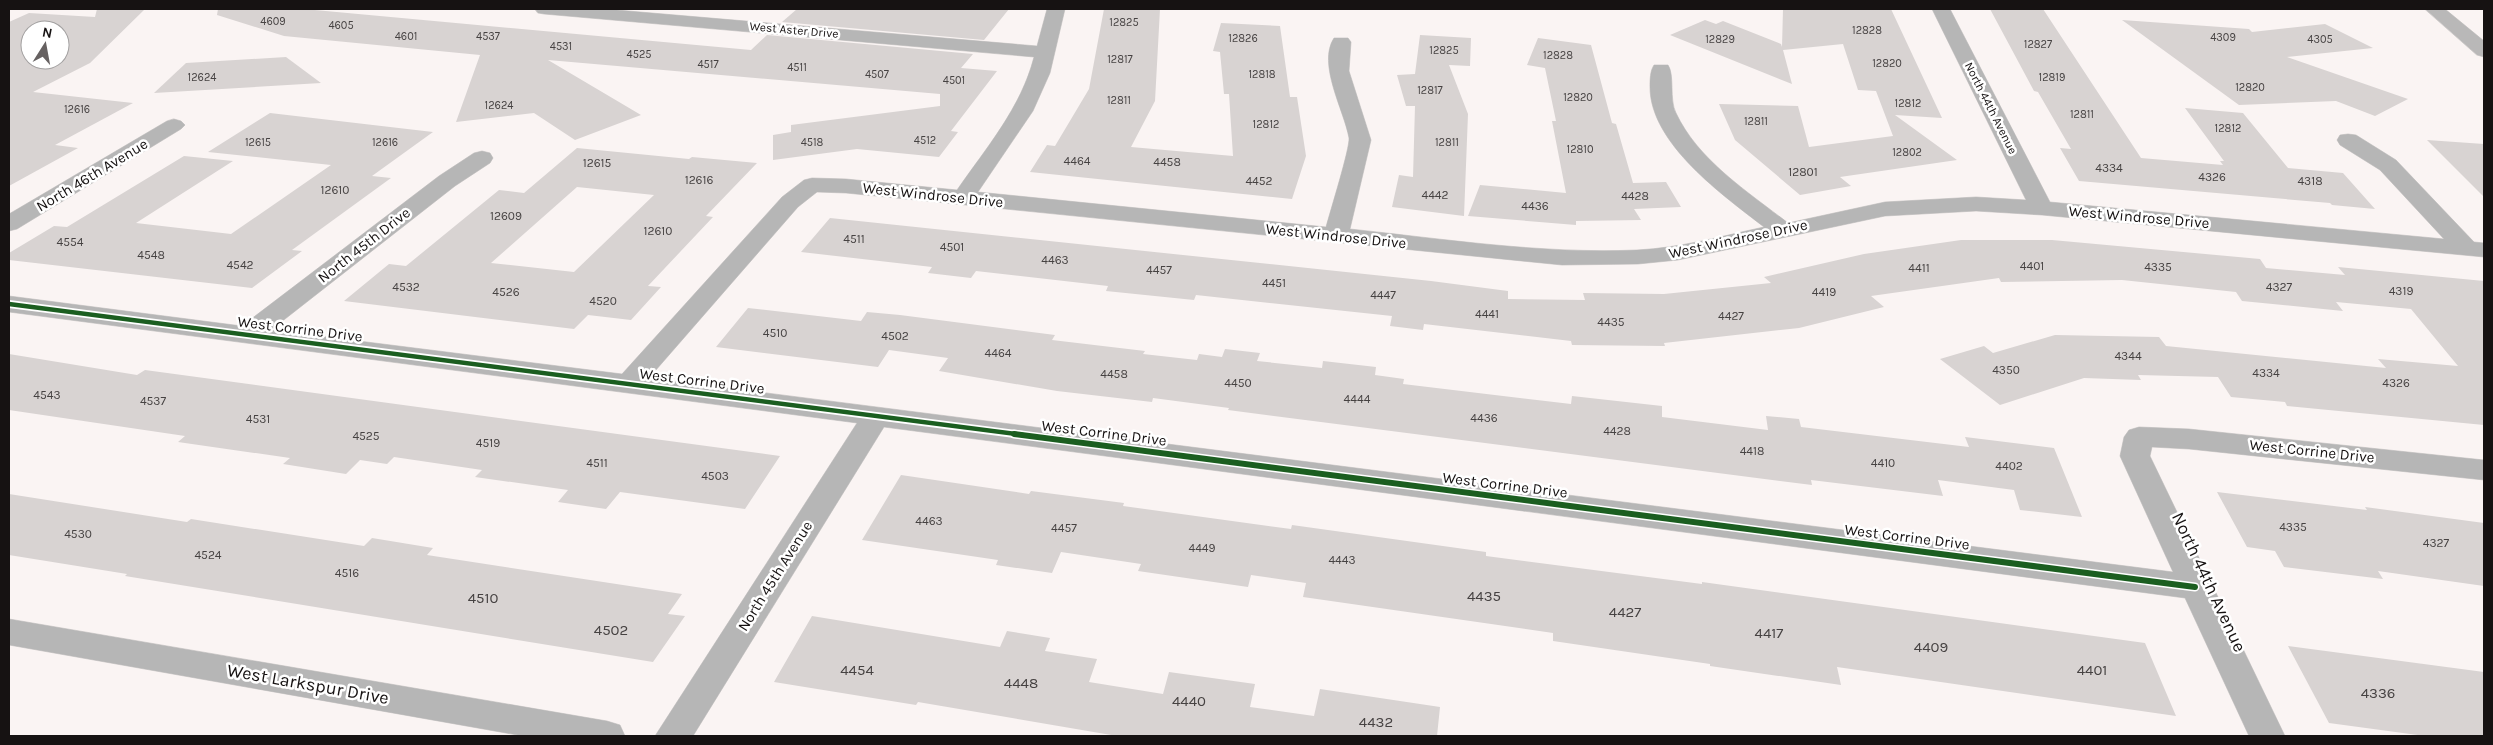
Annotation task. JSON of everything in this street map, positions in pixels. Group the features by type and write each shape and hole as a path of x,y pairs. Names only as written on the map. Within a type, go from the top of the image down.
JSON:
{"main road":[{"path":"2434,9 2484,51"}],"street":[{"name":"West Aster Drive","path":"544,9 1045,52"},
{"path":"737,25 756,9"},
{"path":"963,198 1023,111 1040,73 1056,9"},
{"name":"North 44th Avenue","path":"1942,9 2042,208"},
{"path":"1336,236 1360,140 1339,72 1338,62 1342,42"},
{"path":"1660,69 1660,88 1666,114 1691,152 1731,190 1784,231"},
{"name":"North 46th Avenue","path":"9,224 174,125"},
{"path":"2348,140 2388,165 2475,249"},
{"name":"North 45th Drive","path":"247,335 447,181 482,158"},
{"name":"West Windrose Drive","path":"629,384 790,202 812,186 846,186 1562,258 1678,253 1885,209 1976,204 2042,208 2475,249"},
{"name":"West Corrine Drive","path":"9,304 2195,587"},
{"name":"North 45th Avenue","path":"673,736 876,416"},
{"name":"North 44th Avenue","path":"2139,437 2135,456 2266,736"},
{"name":"West Corrine Drive","path":"2139,437 2189,438 2484,470"},
{"name":"West Larkspur Drive","path":"9,632 607,736"}],"building":[{"path":"97,9 145,9 90,63 33,92 133,103 55,145 78,148 9,186 9,22 29,13 95,17"},
{"path":"218,9 304,9 751,50 767,35 973,54 961,68 997,71 951,131 958,132 939,157 857,149 773,160 773,135 791,132 791,125 940,106 940,94 548,60 641,115 575,140 534,113 456,122 480,55 284,36 217,15"},
{"path":"797,9 1009,9 984,40 782,22"},
{"path":"1104,9 1160,9 1155,101 1131,147 1233,156 1229,94 1224,94 1220,52 1213,51 1221,23 1280,26 1290,97 1297,97 1306,156 1292,199 1030,172 1047,145 1055,146 1089,89"},
{"path":"1783,9 1891,9 1942,118 1895,115 1957,160 1840,177 1851,186 1800,195 1735,140 1719,104 1798,106 1809,147 1893,136 1876,91 1858,90 1843,44 1783,50 1792,84 1670,35 1705,20 1716,24 1723,21 1781,44 1782,47"},
{"path":"1990,9 2043,9 2141,158 2223,165 2220,161 2224,161 2185,108 2243,113 2288,168 2343,173 2375,209 2332,205 2330,203 2079,181 2060,148 2071,149 2038,92 2034,91"},
{"path":"2122,20 2249,29 2252,32 2325,24 2373,48 2287,57 2408,99 2375,116 2336,101 2239,105"},
{"path":"1420,35 1471,38 1470,66 1449,65 1468,114 1464,216 1392,207 1399,175 1413,177 1415,106 1406,106 1397,75 1415,74"},
{"path":"1538,38 1591,45 1612,123 1616,124 1633,183 1666,182 1681,207 1634,209 1641,220 1576,221 1576,225 1468,216 1480,185 1566,193 1552,121 1556,121 1545,68 1527,65"},
{"path":"286,57 321,83 154,93 186,63"},
{"path":"270,113 433,132 372,176 391,178 292,250 302,251 252,288 9,260 9,253 54,226 67,227 184,156 233,161 136,223 231,234 331,165 208,152"},
{"path":"2427,140 2484,144 2484,197"},
{"path":"577,148 689,159 692,157 757,163 706,216 713,217 648,286 661,287 631,320 588,315 574,329 344,301 389,264 406,266 499,190 524,193","holes":["577,187 654,195 574,272 491,263"]},
{"path":"830,218 1431,281 1508,291 1508,299 1585,300 1583,293 1664,294 1771,283 1764,277 1864,254 1961,240 2052,240 2260,259 2266,268 2345,275 2338,267 2484,281 2484,425 2287,406 2285,402 2231,397 2218,377 2138,375 2141,380 2084,378 2000,405 1940,359 1984,346 1993,353 2055,335 2159,337 2166,346 2386,368 2378,359 2458,366 2411,309 2336,302 2343,311 2242,301 2236,292 2122,280 2001,282 1999,278 1871,296 1884,307 1799,328 1664,343 1665,346 1572,345 1571,341 1424,324 1423,330 1390,326 1392,316 1196,295 1194,300 1106,291 1108,286 976,271 971,278 928,273 932,267 801,252"},
{"path":"748,308 861,321 867,312 900,315 1055,335 1052,340 1145,351 1143,354 1197,360 1199,354 1222,357 1225,349 1260,353 1257,361 1322,368 1323,361 1376,367 1375,375 1404,379 1403,384 1571,404 1572,396 1662,406 1662,417 1768,430 1766,416 1799,419 1801,427 1969,447 1965,437 2054,448 2082,517 2020,510 2014,490 1938,480 1943,496 1811,480 1812,485 1228,410 1229,408 1153,398 1152,402 1057,391 939,371 948,358 889,350 878,367 716,347"},
{"path":"9,354 137,375 145,370 780,456 745,509 620,492 606,509 558,502 568,490 475,477 482,470 394,457 387,464 360,460 346,474 283,464 290,458 178,442 185,436 9,410"},
{"path":"901,475 1029,494 1031,491 1124,503 1123,506 1291,529 1292,525 1486,552 1486,556 1702,584 1702,582 2145,643 2176,716 1837,667 1841,685 1710,666 1710,664 1553,641 1553,633 1303,597 1306,583 1251,575 1248,587 1138,571 1141,564 1061,552 1052,573 996,565 998,560 862,540"},
{"path":"2217,492 2367,510 2365,507 2484,523 2484,586 2378,571 2383,579 2284,567 2275,551 2247,547"},
{"path":"9,494 187,522 191,519 364,546 372,538 433,548 427,555 682,594 668,614 685,616 653,662 125,576 127,574 9,555"},
{"path":"812,616 1000,647 1007,631 1050,638 1045,651 1097,659 1089,682 1163,694 1169,672 1255,684 1250,707 1314,716 1320,689 1440,707 1437,736 1117,736 918,702 916,705 774,682"},
{"path":"2288,646 2484,672 2484,736 2425,736 2329,723"}],"cycle path":[{"path":"9,304 2195,587"}]}
